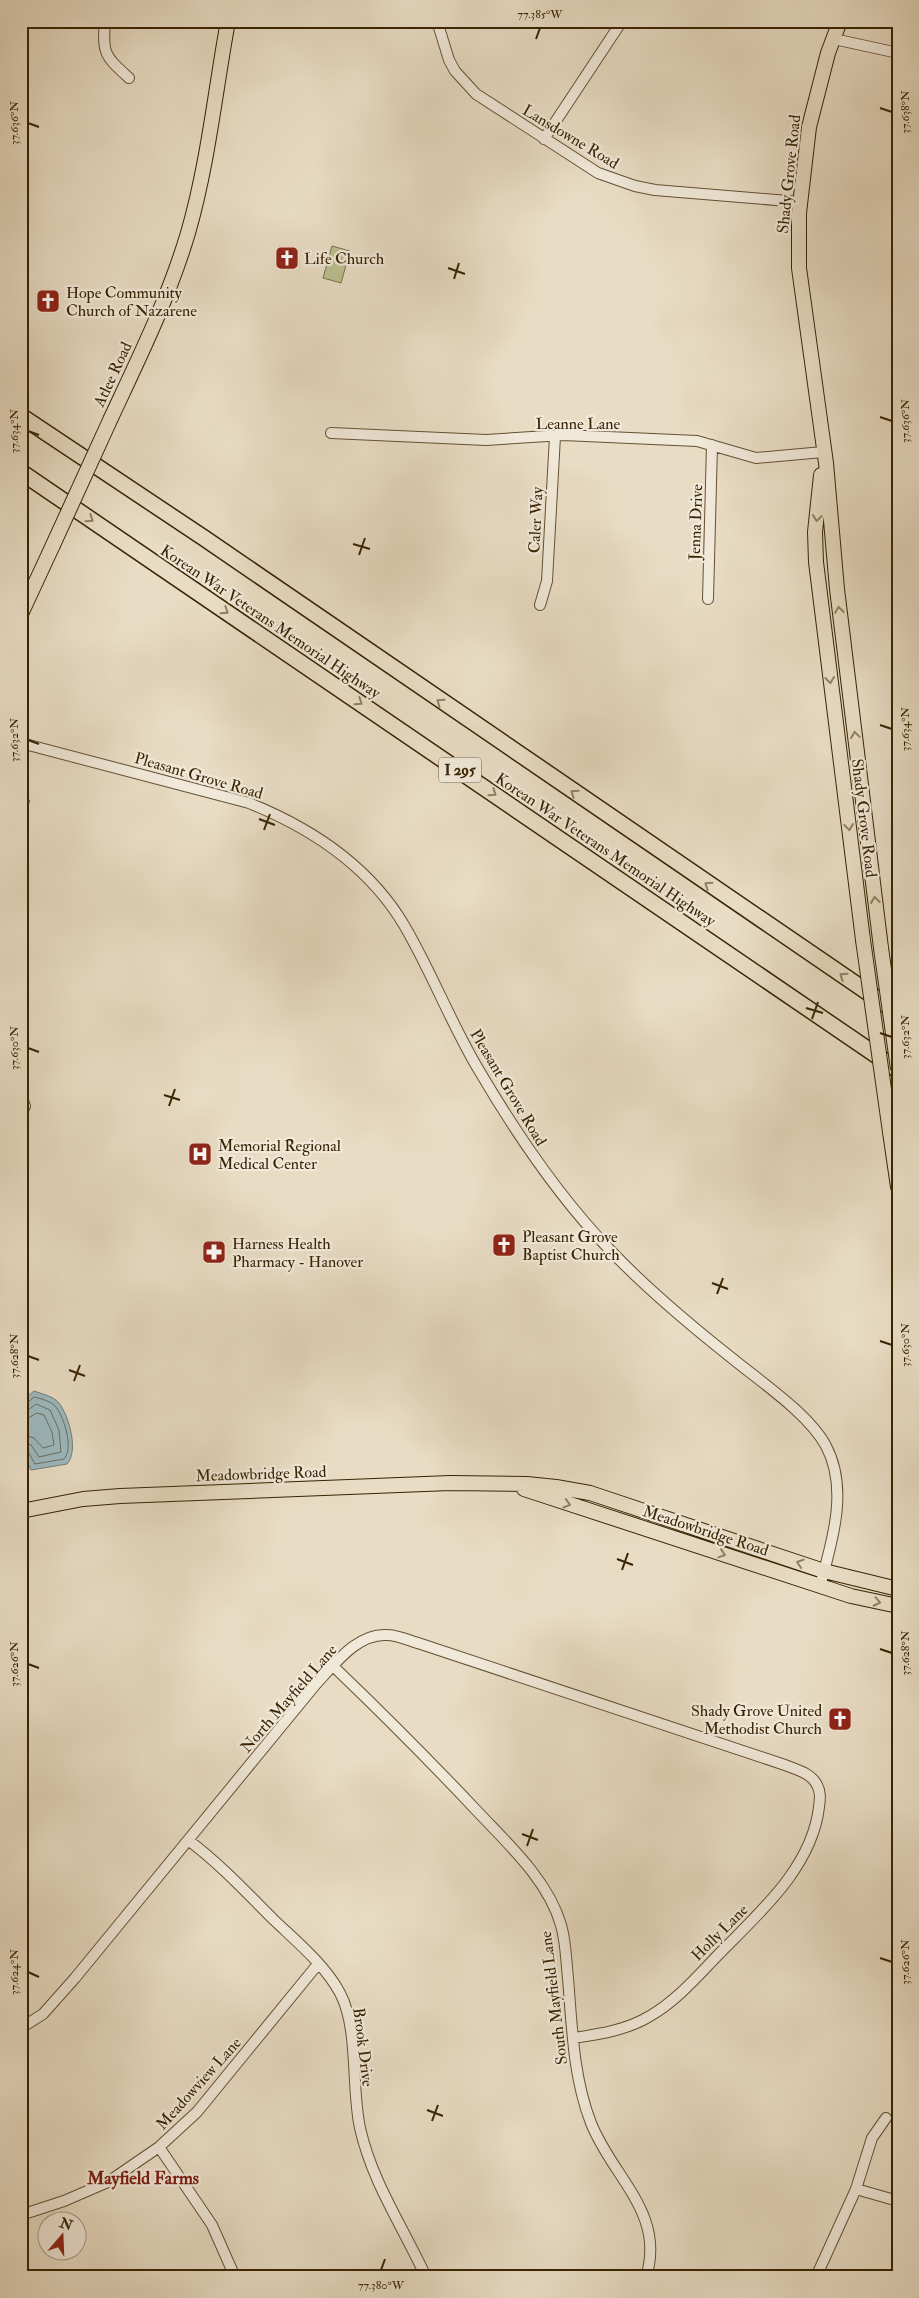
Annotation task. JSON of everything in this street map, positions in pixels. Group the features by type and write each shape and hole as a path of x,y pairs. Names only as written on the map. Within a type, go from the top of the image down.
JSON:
{"highway":[{"name":"Korean War Veterans Memorial Highway","path":"21,416 212,544 898,1013"},
{"name":"Korean War Veterans Memorial Highway","path":"21,472 898,1070"}],"main road":[{"name":"Atlee Road","path":"21,614 166,297 188,232 202,176 228,21"},
{"name":"Shady Grove Road","path":"840,21 809,127 800,202 799,268 833,524 837,589 881,948 898,1070"},
{"name":"Shady Grove Road","path":"823,452 815,532 816,562 863,940 898,1187"},
{"path":"843,778 860,777"},
{"name":"Meadowbridge Road","path":"21,1511 84,1499 120,1496 450,1483 504,1483 556,1487 590,1493 824,1571 898,1589"},
{"name":"Meadowbridge Road","path":"504,1483 851,1596 898,1606"}],"street":[{"path":"105,21 105,50 113,63 129,78"},
{"name":"Lansdowne Road","path":"437,21 449,60 463,81 488,102 598,173 635,186 668,191 800,202"},
{"path":"544,139 622,21"},
{"path":"834,39 898,52"},
{"name":"Leanne Lane","path":"331,432 486,440 555,436 697,441 756,458 823,452"},
{"name":"Caler Way","path":"540,605 547,581 555,436"},
{"name":"Jenna Drive","path":"708,599 712,445"},
{"name":"Pleasant Grove Road","path":"21,743 249,803 279,815 317,837 345,858 373,886 402,923 482,1076 538,1164 572,1208 636,1276 693,1328 808,1421 824,1442 835,1466 838,1494 837,1510 820,1586"},
{"path":"21,1096 25,1106 21,1115"},
{"name":"North Mayfield Lane","path":"21,2028 43,2014 55,2001 316,1684 360,1641 375,1635 390,1635 786,1765 805,1773 817,1784"},
{"name":"South Mayfield Lane","path":"333,1666 428,1758 496,1831 548,1894 558,1917 564,1941 579,2084 592,2125 632,2194 649,2230 652,2246 646,2277"},
{"name":"Holly Lane","path":"574,2038 625,2028 650,2016 680,1993 760,1912 788,1879 807,1847 818,1814 820,1794 817,1784"},
{"name":"Brook Drive","path":"188,1840 225,1872 318,1964 340,1993 348,2018 357,2108 367,2154 382,2192 426,2277"},
{"name":"Meadowview Lane","path":"21,2215 64,2201 108,2182 159,2147 203,2105 262,2034 303,1980 318,1964"},
{"path":"816,2277 856,2189 872,2138 886,2118"},
{"path":"159,2147 212,2225 235,2277"},
{"path":"856,2189 898,2201"}],"green space":[{"path":"332,246 350,251 341,283 323,278"}],"water":[{"path":"21,789 30,801 21,819"},
{"path":"34,1391 54,1399 63,1409 69,1425 72,1442 71,1458 67,1464 31,1470 21,1448 21,1402"}],"place":[{"name":"Life Church","path":"287,258"},
{"name":"Hope Community Church of Nazarene","path":"48,301"},
{"name":"Memorial Regional Medical Center","path":"200,1154"},
{"name":"Pleasant Grove Baptist Church","path":"504,1245"},
{"name":"Harness Health Pharmacy - Hanover","path":"214,1252"},
{"name":"Shady Grove United Methodist Church","path":"840,1719"}],"district":[{"name":"Mayfield Farms","path":"143,2178"}]}
